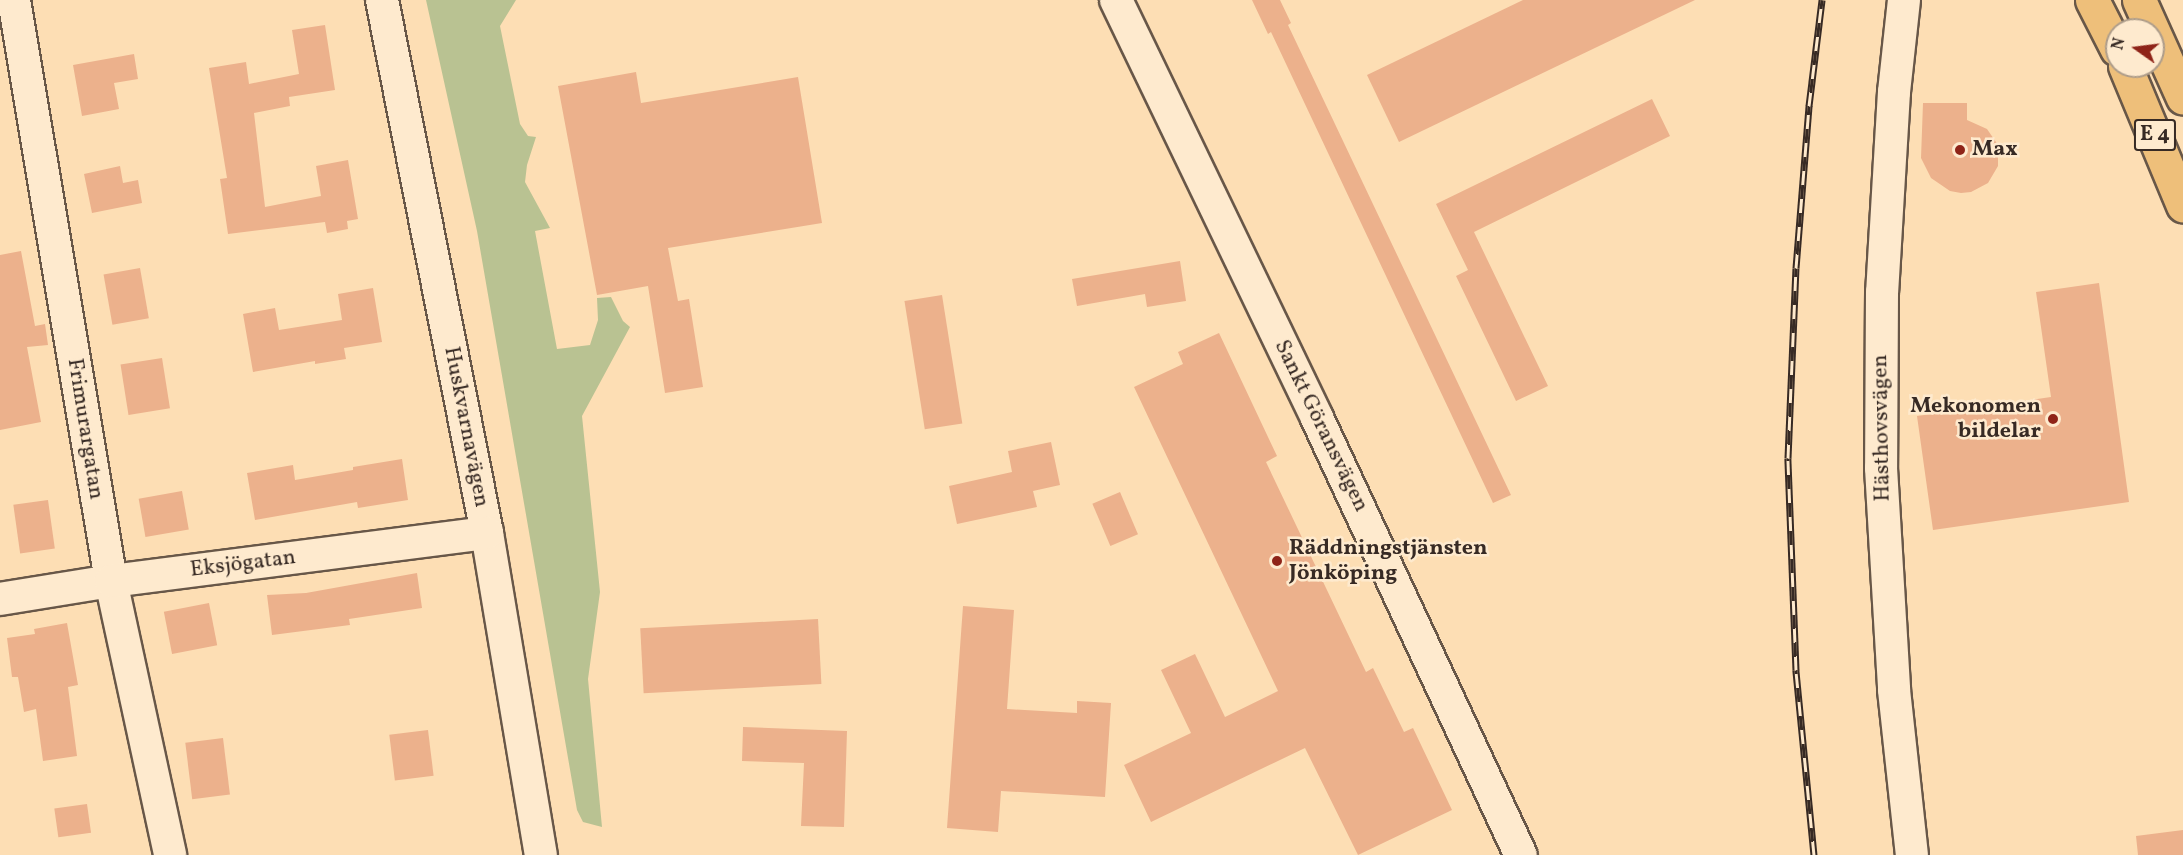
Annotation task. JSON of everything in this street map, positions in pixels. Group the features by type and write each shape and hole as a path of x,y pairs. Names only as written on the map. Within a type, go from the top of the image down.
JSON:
{"highway":[{"path":"2092,0 2105,25"},
{"name":"E 4","path":"2139,0 2183,98"},
{"name":"E 4","path":"2131,78 2183,205"}],"street":[{"name":"Frimurargatan","path":"14,0 111,581 170,855"},
{"name":"Huskvarnavägen","path":"382,0 487,533 541,855"},
{"name":"Sankt Göransvägen","path":"1116,0 1317,418 1521,855"},
{"name":"Hästhovsvägen","path":"1904,0 1894,92 1882,292 1881,468 1894,690 1912,855"},
{"name":"Eksjögatan","path":"0,599 111,581 487,533"}],"green space":[{"path":"426,0 516,0 500,26 520,124 528,136 536,137 527,165 525,182 550,228 535,231 557,349 590,345 598,320 597,298 611,297 623,321 630,327 582,416 600,592 588,679 602,827 583,822 577,810 477,231"}],"building":[{"path":"1252,0 1280,0 1291,23 1288,25 1511,495 1493,503 1271,32 1268,34"},
{"path":"1523,0 1695,0 1399,142 1367,75"},
{"path":"325,25 335,90 289,97 290,106 254,113 265,207 321,196 316,166 348,160 358,219 347,221 348,229 327,233 325,222 228,234 220,179 227,178 209,68 246,62 249,84 299,74 292,30"},
{"path":"134,54 138,79 114,83 119,109 82,116 73,65"},
{"path":"636,72 641,103 798,77 822,223 668,248 678,301 689,299 703,387 665,393 648,286 597,295 558,86"},
{"path":"1652,99 1670,136 1474,232 1548,386 1516,401 1456,276 1468,270 1436,204"},
{"name":"Max","path":"1923,103 1967,103 1967,120 1987,129 1998,145 1998,166 1988,183 1971,192 1961,193 1950,191 1931,178 1921,158"},
{"path":"120,166 123,183 138,180 142,203 92,213 84,174"},
{"path":"21,251 35,326 45,324 48,345 27,347 41,422 0,430 0,255"},
{"path":"1180,261 1186,301 1147,307 1145,294 1077,306 1072,279"},
{"path":"140,268 149,318 112,325 104,274"},
{"path":"2099,283 2129,502 1933,530 1917,416 2051,397 2036,292"},
{"path":"373,288 382,342 344,348 346,359 315,364 315,361 253,372 243,314 275,308 279,330 342,320 338,294"},
{"path":"942,295 962,423 925,429 904,301"},
{"path":"1219,333 1277,456 1266,462 1366,672 1373,668 1404,732 1413,728 1452,810 1358,855 1305,748 1151,822 1124,765 1191,733 1161,670 1195,654 1225,717 1278,691 1134,387 1183,364 1178,352"},
{"path":"162,358 170,408 128,415 121,365"},
{"path":"1051,442 1060,485 1033,491 1037,507 957,524 949,486 1012,472 1008,451"},
{"path":"402,459 408,500 358,508 357,502 255,520 247,473 293,465 295,480"},
{"path":"182,491 189,529 145,537 139,499"},
{"path":"1120,492 1138,534 1110,546 1092,504"},
{"path":"48,500 55,549 20,553 13,505"},
{"path":"417,573 422,608 349,619 350,625 272,635 267,595 306,593"},
{"path":"209,603 217,645 172,654 164,612"},
{"path":"963,606 1014,610 1007,709 1077,713 1077,701 1111,703 1105,797 1001,791 998,832 947,828"},
{"path":"818,619 821,684 644,693 640,628"},
{"path":"67,623 78,685 68,687 77,756 43,761 36,709 24,712 18,677 12,677 7,638 35,634 34,629"},
{"path":"743,727 847,731 844,827 801,826 804,763 742,761"},
{"path":"428,730 434,776 395,780 389,735"},
{"path":"223,738 230,795 192,799 185,743"},
{"path":"87,804 91,833 58,837 54,809"},
{"path":"2183,830 2183,855 2138,855 2136,836"}],"railway":[{"path":"1814,855 1796,670 1788,458 1796,268 1809,106 1822,0"}],"place":[{"name":"Max","path":"1960,150"},
{"name":"Mekonomen bildelar","path":"2053,419"},
{"name":"Räddningstjänsten Jönköping","path":"1277,561"}]}
